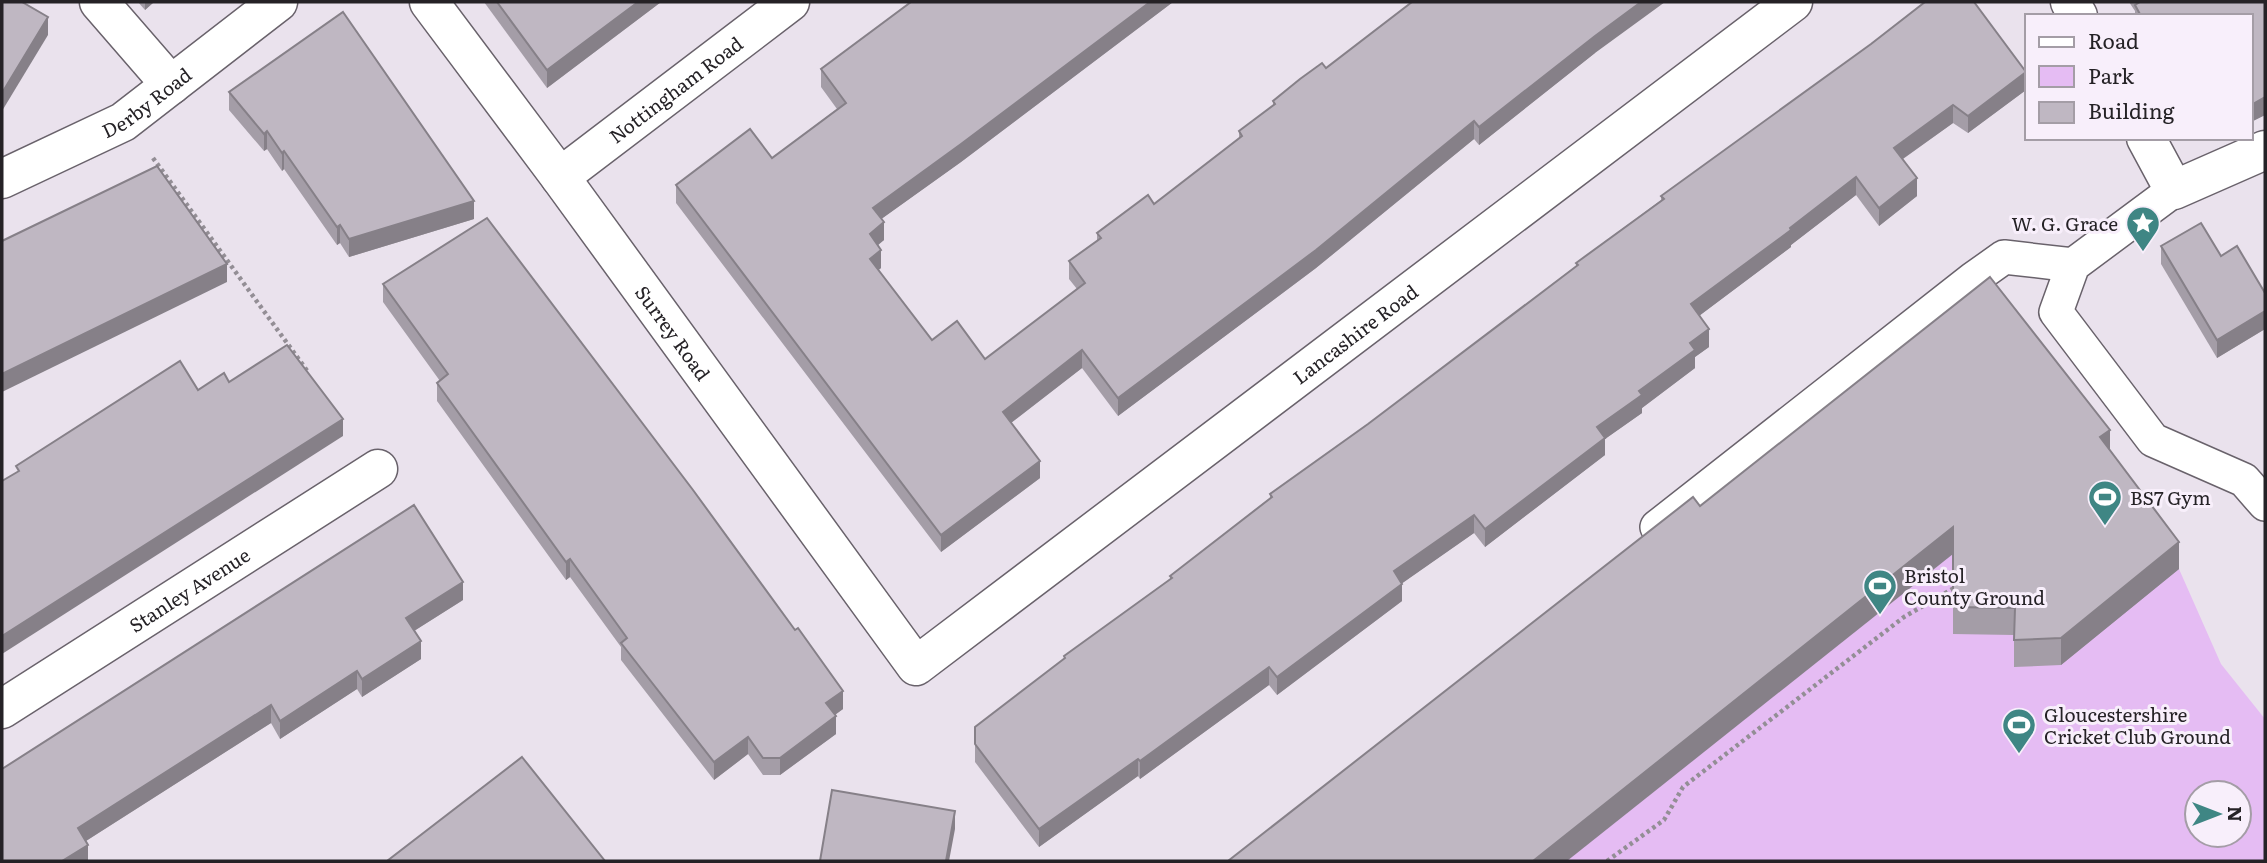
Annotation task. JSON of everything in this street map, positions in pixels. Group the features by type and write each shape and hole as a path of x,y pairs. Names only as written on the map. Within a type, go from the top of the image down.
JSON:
{"street":[{"path":"99,2 171,85"},
{"name":"Derby Road","path":"2,179 123,122 278,2"},
{"name":"Surrey Road","path":"429,2 560,177 916,666"},
{"name":"Nottingham Road","path":"560,177 790,2"},
{"name":"Lancashire Road","path":"916,666 1793,2"},
{"path":"2147,140 2174,190 2265,150"},
{"name":"Stanley Avenue","path":"2,709 378,469"}],"lane":[{"path":"2174,190 2073,265 2056,312 2153,440 2244,480 2265,505"},
{"path":"1635,544 2004,257 2073,265"}],"path":[{"path":"123,122 154,159 314,381"},
{"path":"1607,861 1664,820 1682,787 1903,617 1962,584"}],"green space":[{"name":"Bristol County Ground","path":"2115,485 2179,569 2221,664 2265,719 2265,861 1262,861 1333,804"}],"building":[{"path":"2,2 22,2 48,17 2,93"},
{"path":"497,2 638,2 547,70"},
{"path":"911,2 1150,2 873,208 884,222 870,234 881,250 870,259 932,340 957,321 985,359 1085,283 1069,261 1101,238 1097,233 1148,195 1154,204 1242,136 1239,131 1275,104 1273,101 1300,79 1322,63 1326,68 1412,2 1641,2 1479,127 1474,121 1316,250 1118,398 1082,350 1003,412 1040,461 941,535 676,185 750,129 772,158 846,103 821,69"},
{"path":"1925,2 1974,2 2025,73 1968,116 1953,105 1894,148 1917,178 1879,208 1856,177 1790,228 1791,230 1691,304 1709,329 1690,343 1695,350 1639,391 1642,395 1597,427 1605,438 1485,529 1474,515 1394,571 1402,584 1277,677 1269,667 1140,761 1138,759 1039,829 975,744 975,727 1065,658 1064,656 1172,578 1170,576 1272,497 1270,494 1368,424 1578,265 1576,263 1664,199 1661,196"},
{"path":"2140,2 2265,2 2265,97 2253,104 2253,14 2140,14 2135,5"},
{"path":"343,12 474,201 349,239 340,225 337,227 284,151 282,153 267,131 264,134 229,92"},
{"path":"157,166 227,264 2,374 2,241"},
{"path":"487,218 843,691 826,703 836,716 780,758 763,758 748,737 714,762 621,643 627,638 570,559 566,562 437,383 448,374 383,284"},
{"path":"2201,223 2221,256 2237,246 2265,293 2265,311 2217,340 2161,246"},
{"path":"1990,277 2110,430 2100,437 2179,542 2061,638 2014,640 2015,608 1953,607 1953,527 1533,861 1228,861 1693,497 1700,506"},
{"path":"287,345 343,419 2,636 2,481 19,471 16,466 180,361 198,390 224,373 229,382"},
{"path":"414,505 463,582 406,618 421,641 362,679 357,671 280,721 271,705 78,828 88,845 62,861 2,861 2,769"},
{"path":"522,757 605,861 387,861"},
{"path":"832,790 955,811 946,861 820,861"}],"place":[{"name":"W. G. Grace","path":"2143,253"},
{"name":"BS7 Gym","path":"2105,527"},
{"name":"Bristol County Ground","path":"1880,616"},
{"name":"Gloucestershire Cricket Club Ground","path":"2019,755"}]}
